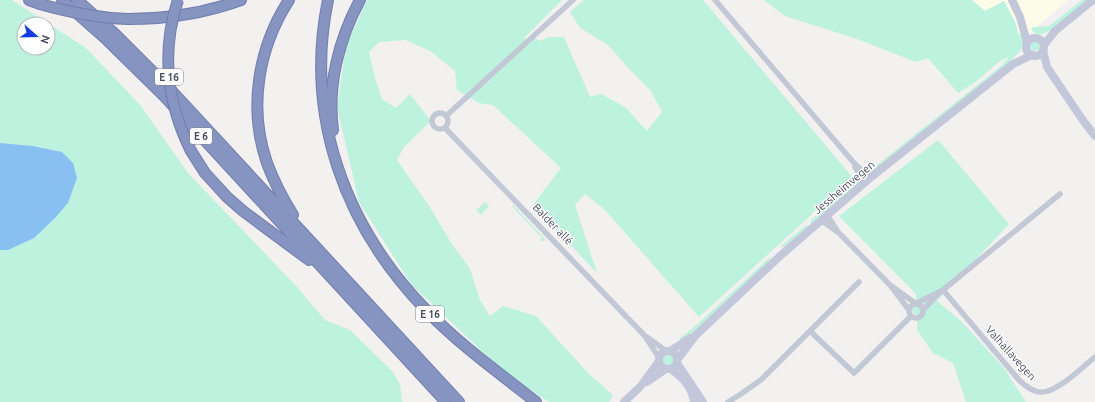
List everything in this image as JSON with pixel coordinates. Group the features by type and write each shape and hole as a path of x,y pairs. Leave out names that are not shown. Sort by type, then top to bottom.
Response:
{"highway":[{"path":"29,0 62,10 103,17 128,19 180,16 216,8 241,0"},
{"name":"E 6","path":"62,0 106,39 158,90 446,402"},
{"name":"E 6","path":"78,0 170,88 459,402"},
{"name":"E 16","path":"178,0 169,37 169,76 176,115 191,151 210,179 231,202 333,279"},
{"path":"290,0 275,26 264,53 258,87 258,115 262,142 271,174 292,214 306,235"},
{"name":"E 16","path":"328,0 323,31 322,82 324,106 327,129 339,175 351,201 382,255 398,278 419,302 458,340 536,402"},
{"name":"E 16","path":"351,201 336,152 332,101 338,56 345,32 359,3"}],"main road":[{"path":"1012,0 1020,17 1036,38 1042,41 1047,67"},
{"path":"1033,56 1039,55 1055,31 1093,0"},
{"path":"1020,17 1028,53 1047,67 1082,120 1095,136"},
{"path":"1026,45 1030,38 1036,38 1055,31"},
{"name":"Jessheimvegen","path":"1013,64 1026,45"},
{"name":"Jessheimvegen","path":"677,361 696,335 780,256 867,180 1013,64 1033,56"},
{"name":"Jessheimvegen","path":"668,351 696,335"},
{"path":"640,387 661,355 668,351 676,355 677,361 704,402"},
{"path":"659,360 662,367 669,369 686,382 692,393 694,402"},
{"path":"624,402 640,387 669,369 675,367 677,361"}],"street":[{"path":"446,116 572,0"},
{"path":"715,0 867,180"},
{"path":"437,114 446,116 448,121 445,128 438,129 434,126 432,121 434,116 437,114"},
{"name":"Balder allé","path":"445,128 645,336 668,351"},
{"path":"824,218 890,285 914,318 919,317 923,310 942,290 1060,194"},
{"path":"824,218 838,232"},
{"path":"727,402 762,379 859,282"},
{"path":"890,285 921,306 923,310"},
{"path":"810,331 854,373 910,313 910,306 942,290"},
{"name":"Valhallavegen","path":"942,290 1019,380 1032,390 1044,392 1052,390 1069,379 1095,357"},
{"name":"Balder allé","path":"645,336 659,360"}],"shaded area":[{"path":"972,0 1069,0 1021,40 1015,22 1004,1 984,11"}],"green space":[{"path":"0,0 12,0 37,16 16,16 16,56 56,56 56,29 86,48 141,106 188,173 298,288 325,320 350,330 392,371 400,384 402,402 0,402 0,250 8,250 62,152 33,146 0,143"},
{"path":"367,0 562,0 524,38 532,42 535,38 540,41 548,37 564,37 590,97 601,94 625,107 647,131 662,112 651,91 608,45 580,28 570,12 584,0 703,0 854,179 822,203 809,217 699,317 605,210 585,194 575,205 597,273 533,205 561,168 493,105 479,103 457,90 455,71 432,52 406,40 379,42 369,52 382,99 396,108 410,94 431,121 404,147 397,160 470,269 480,300 490,316 503,306 536,316 589,374 613,395 609,402 549,402 504,372 411,284 359,202 337,108 344,51"},
{"path":"764,0 972,0 985,11 1004,1 1015,22 1019,35 1022,33 1024,39 1021,50 1008,64 873,172 869,173 868,172 1000,67 1010,56 999,62 974,83 958,93 928,58 916,62 857,39 785,16"},
{"path":"1082,0 1088,0 1065,20 1046,33 1035,33 1031,28 1049,26"},
{"path":"1035,41 1040,46 1035,51 1030,46"},
{"path":"938,140 1009,224 937,301 961,321 1004,368 1026,402 966,402 953,363 933,353 917,330 917,315 912,311 916,306 916,294 839,216"},
{"path":"859,180 858,184 811,224 811,220"},
{"path":"485,202 489,206 481,215 476,210"},
{"path":"513,205 545,239 543,241 540,241 542,238 512,206"},
{"path":"806,225 809,226 788,245 780,247"},
{"path":"771,256 768,262 711,316 690,335 681,341 679,340 680,338 694,327"},
{"path":"666,355 670,355 672,356 672,364 666,365 663,362 663,358"}],"water":[{"path":"0,143 33,146 62,152 73,163 77,178 68,203 55,218 34,238 8,250 0,250"}]}
